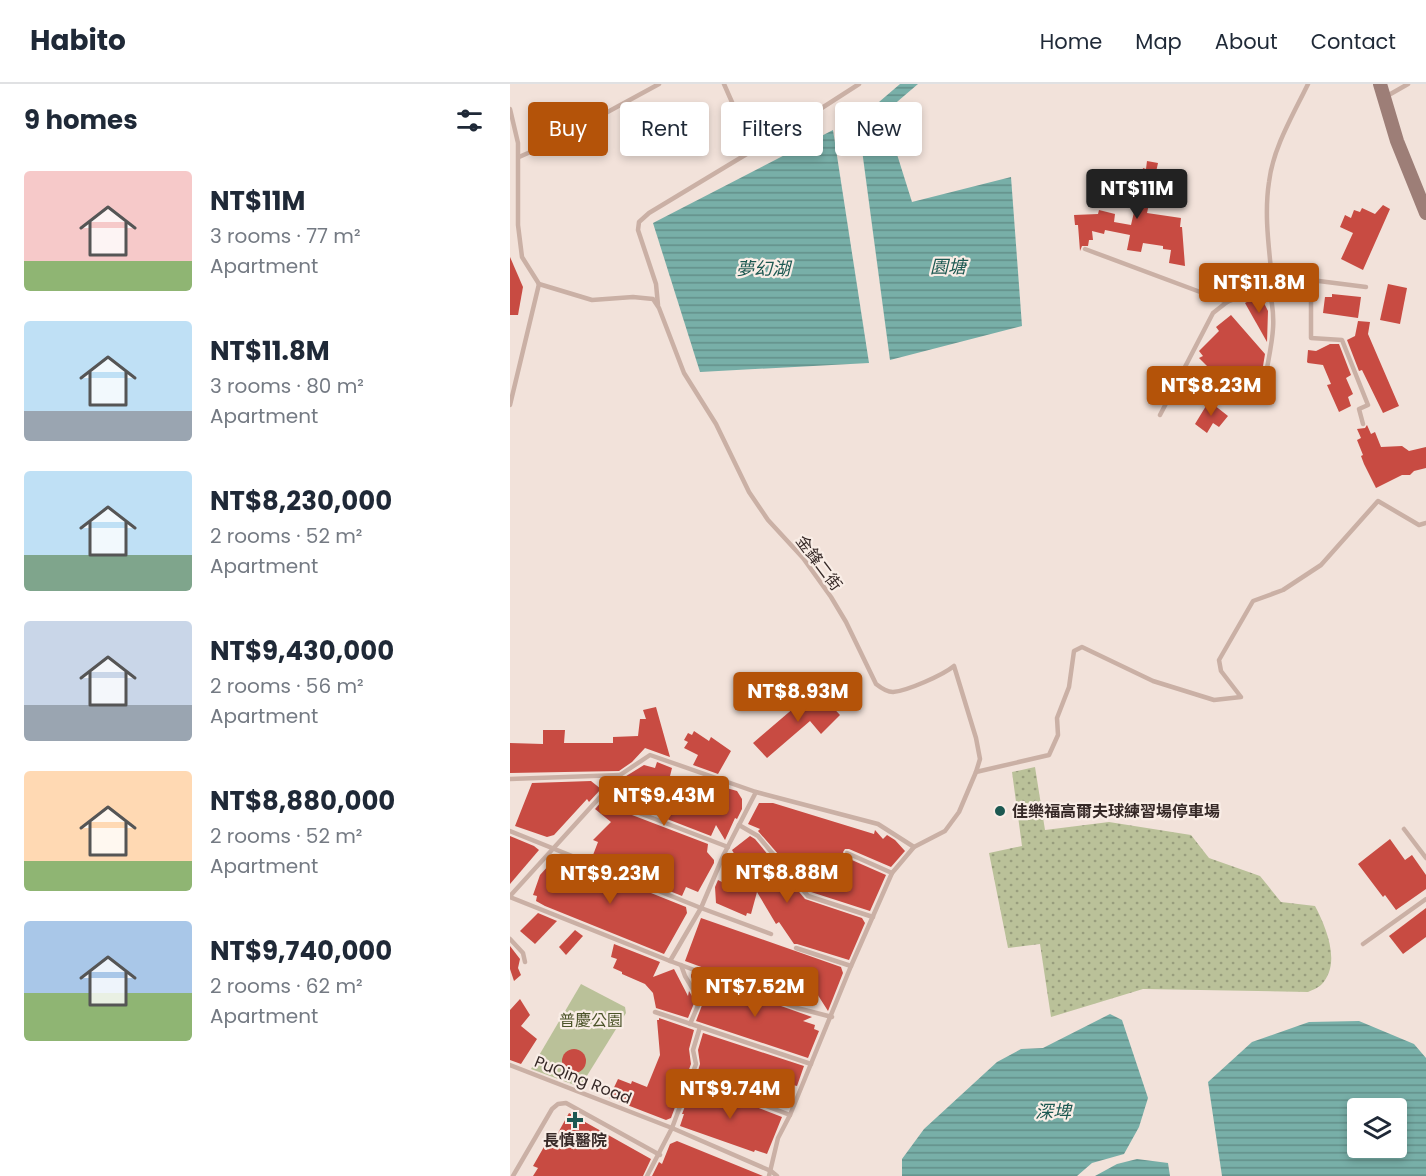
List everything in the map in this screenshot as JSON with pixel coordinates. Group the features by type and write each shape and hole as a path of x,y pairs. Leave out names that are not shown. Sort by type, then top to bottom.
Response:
{"street":[{"path":"1382,91 1397,141 1426,213"}],"lane":[{"path":"519,157 571,134 659,84"},
{"path":"724,84 732,102"},
{"path":"659,308 656,284 638,230 639,222 649,213 859,84"},
{"path":"1160,415 1213,313 1227,302 1268,286 1272,279 1267,203 1269,181 1288,124 1308,84"},
{"path":"1382,91 1408,84"},
{"path":"510,109 518,143 518,225 522,257 539,284 592,300 633,297 653,299 659,308"},
{"path":"510,144 518,143"},
{"path":"1085,249 1227,302"},
{"path":"1272,279 1311,280 1366,287"},
{"path":"1311,280 1311,338 1342,340 1368,405 1359,409 1363,424"},
{"path":"510,405 539,284"},
{"path":"1267,368 1275,323 1274,306 1268,286"},
{"name":"金鋒二街","path":"659,308 684,373 716,424 749,492 768,520 803,558 831,597 846,622 876,684 892,692 944,674 954,666 976,738 980,759 959,812 945,831 914,847"},
{"path":"1182,370 1210,390"},
{"path":"976,772 1049,755 1058,735 1057,718 1070,687 1074,651 1082,647 1153,681 1214,700 1241,697 1221,671 1219,660 1253,601 1283,590 1321,566 1378,501 1419,525 1426,523"},
{"path":"770,1174 778,1138 832,1017 850,966 892,873 914,847 878,824 756,792 650,756 620,775 510,896 670,961 797,1008 832,1017"},
{"path":"510,779 620,775"},
{"path":"670,961 701,908 756,792"},
{"path":"634,811 728,847"},
{"path":"739,825 758,836 808,896 873,917"},
{"path":"1404,830 1426,858"},
{"path":"510,831 771,934"},
{"path":"847,853 892,873"},
{"path":"1363,944 1426,899"},
{"path":"510,939 523,953 525,962"},
{"path":"796,948 850,966"},
{"path":"681,965 700,1000 690,1024"},
{"path":"655,1012 811,1064"},
{"path":"647,1176 660,1155 672,1128 696,1064 693,1050 700,1027"},
{"name":"PuQing Road","path":"510,1065 672,1128 777,1176"},
{"path":"691,1077 790,1115"},
{"path":"513,1176 552,1109 558,1104 566,1103 660,1155"}],"green space":[{"path":"1035,767 1045,830 1109,822 1191,835 1209,858 1260,876 1281,902 1315,906 1324,924 1331,956 1327,976 1321,985 1308,992 1143,989 1051,1017 1040,944 1008,948 989,853 1022,846 1012,772"},
{"name":"普慶公園","path":"581,984 625,1007 626,1013 580,1087 531,1069"}],"water":[{"name":"園塘","path":"900,84 918,84 897,102 879,102"},
{"name":"夢幻湖","path":"833,130 835,156 837,156 869,363 700,372 653,223 783,156 823,156 823,135"},
{"name":"園塘","path":"863,156 898,156 912,202 1011,177 1022,326 890,360"},
{"name":"深埤","path":"1110,1014 1122,1020 1148,1098 1139,1127 1124,1154 1092,1163 1077,1176 902,1176 902,1159 924,1129 997,1062 1021,1049 1043,1048"},
{"path":"1359,1021 1414,1044 1426,1058 1426,1176 1222,1176 1208,1082 1252,1042 1309,1022"},
{"path":"1137,1159 1168,1163 1170,1176 1095,1176 1117,1164"}],"building":[{"path":"1147,161 1158,163 1147,213 1181,218 1185,266 1169,263 1171,250 1163,249 1163,246 1143,243 1141,252 1127,250 1130,235 1105,230 1104,234 1092,231 1093,240 1089,240 1088,246 1082,246 1080,251 1078,225 1075,225 1074,215 1098,214 1099,210 1115,214 1114,222 1131,225 1138,195 1100,188 1101,178 1140,186 1143,168 1146,169"},
{"path":"1383,205 1390,209 1363,270 1341,259 1353,233 1340,227 1345,215 1351,218 1354,210 1360,212 1362,208 1375,214"},
{"path":"510,257 523,287 518,315 510,315"},
{"path":"1388,284 1407,288 1400,324 1380,320"},
{"path":"1332,294 1361,297 1358,318 1323,313 1325,297 1332,297"},
{"path":"1260,295 1268,311 1267,342 1245,303"},
{"path":"1231,315 1265,354 1261,378 1242,401 1199,358 1203,356 1199,351 1219,331 1216,327"},
{"path":"1358,321 1370,322 1368,334 1399,406 1383,413 1362,370 1359,371 1347,340 1355,336"},
{"path":"1330,344 1339,344 1351,375 1346,378 1353,394 1348,397 1351,406 1339,412 1327,385 1331,384 1323,365 1307,362 1308,350 1316,351"},
{"path":"1209,401 1228,416 1219,427 1213,423 1207,433 1195,424"},
{"path":"1367,425 1371,434 1375,432 1381,447 1402,446 1409,451 1426,447 1426,468 1414,471 1410,475 1402,475 1376,488 1364,464 1357,440 1361,438 1357,429 1365,428"},
{"path":"816,689 840,715 821,734 810,721 767,758 753,743"},
{"path":"656,707 670,757 645,748 632,762 619,771 510,773 510,743 543,744 543,730 565,730 564,743 613,743 613,737 638,736 640,719 646,719 643,710"},
{"path":"694,731 709,741 711,737 731,751 718,774 693,765 698,755 684,748 688,742 684,740 688,733 692,735"},
{"path":"657,762 672,768 670,776 675,780 692,787 696,776 713,782 712,784 737,791 742,799 742,809 737,819 735,818 725,840 716,825 711,836 636,807 630,809 632,815 708,844 707,852 714,863 698,892 686,887 682,896 620,871 622,867 593,855 598,842 593,840 611,822 595,809 623,778 644,765 655,768"},
{"path":"591,781 601,789 589,802 587,799 554,835 547,837 515,826 532,783"},
{"path":"759,803 773,803 874,834 875,830 883,839 887,835 895,840 905,851 891,867 849,849 843,852 845,857 886,875 870,911 811,892 758,831 760,829 748,824"},
{"path":"510,836 539,850 510,884"},
{"path":"750,836 805,899 862,918 865,923 849,960 794,944 779,922 776,924 757,892 751,914 747,913 746,916 716,903 715,887 718,880 728,885 732,872 746,875 732,850"},
{"path":"1390,839 1405,860 1412,855 1426,875 1426,889 1396,910 1358,864"},
{"path":"558,855 565,859 564,862 615,883 616,879 686,907 687,913 664,954 536,901 537,896 533,895 540,875"},
{"path":"1426,908 1426,937 1403,954 1389,936"},
{"path":"538,913 557,921 535,944 520,931"},
{"path":"701,918 841,967 843,973 828,1011 814,989 808,1006 685,961"},
{"path":"575,930 583,936 566,955 559,947"},
{"path":"614,944 660,962 653,977 674,969 688,996 689,991 695,1001 688,1018 656,1008 653,993 645,984 613,968 617,959 611,957"},
{"path":"510,946 520,959 518,968 521,975 514,981 510,969"},
{"path":"691,974 812,1017 803,1021 815,1025 814,1029 819,1031 808,1058 696,1021 704,1000"},
{"path":"520,999 530,1015 521,1026 537,1039 521,1064 510,1060 510,1010"},
{"path":"659,1018 694,1030 689,1049 691,1064 671,1118 666,1120 609,1098 618,1079 647,1087 660,1055 657,1020"},
{"path":"703,1033 804,1066 797,1086 793,1085 784,1108 697,1074 700,1064 698,1050"},
{"path":"574,1049 582,1053 586,1061 582,1069 574,1073 566,1069 562,1061 566,1053"},
{"path":"694,1083 782,1117 767,1154 755,1150 754,1152 680,1126 684,1114 682,1114"},
{"path":"569,1113 651,1159 643,1176 533,1176 538,1168 533,1166 549,1138 554,1140"},
{"path":"677,1141 763,1176 652,1176 659,1162 662,1164 670,1144"}],"place":[{"name":"佳樂福高爾夫球練習場停車場","path":"1000,811"},
{"name":"長慎醫院","path":"575,1120"}]}
